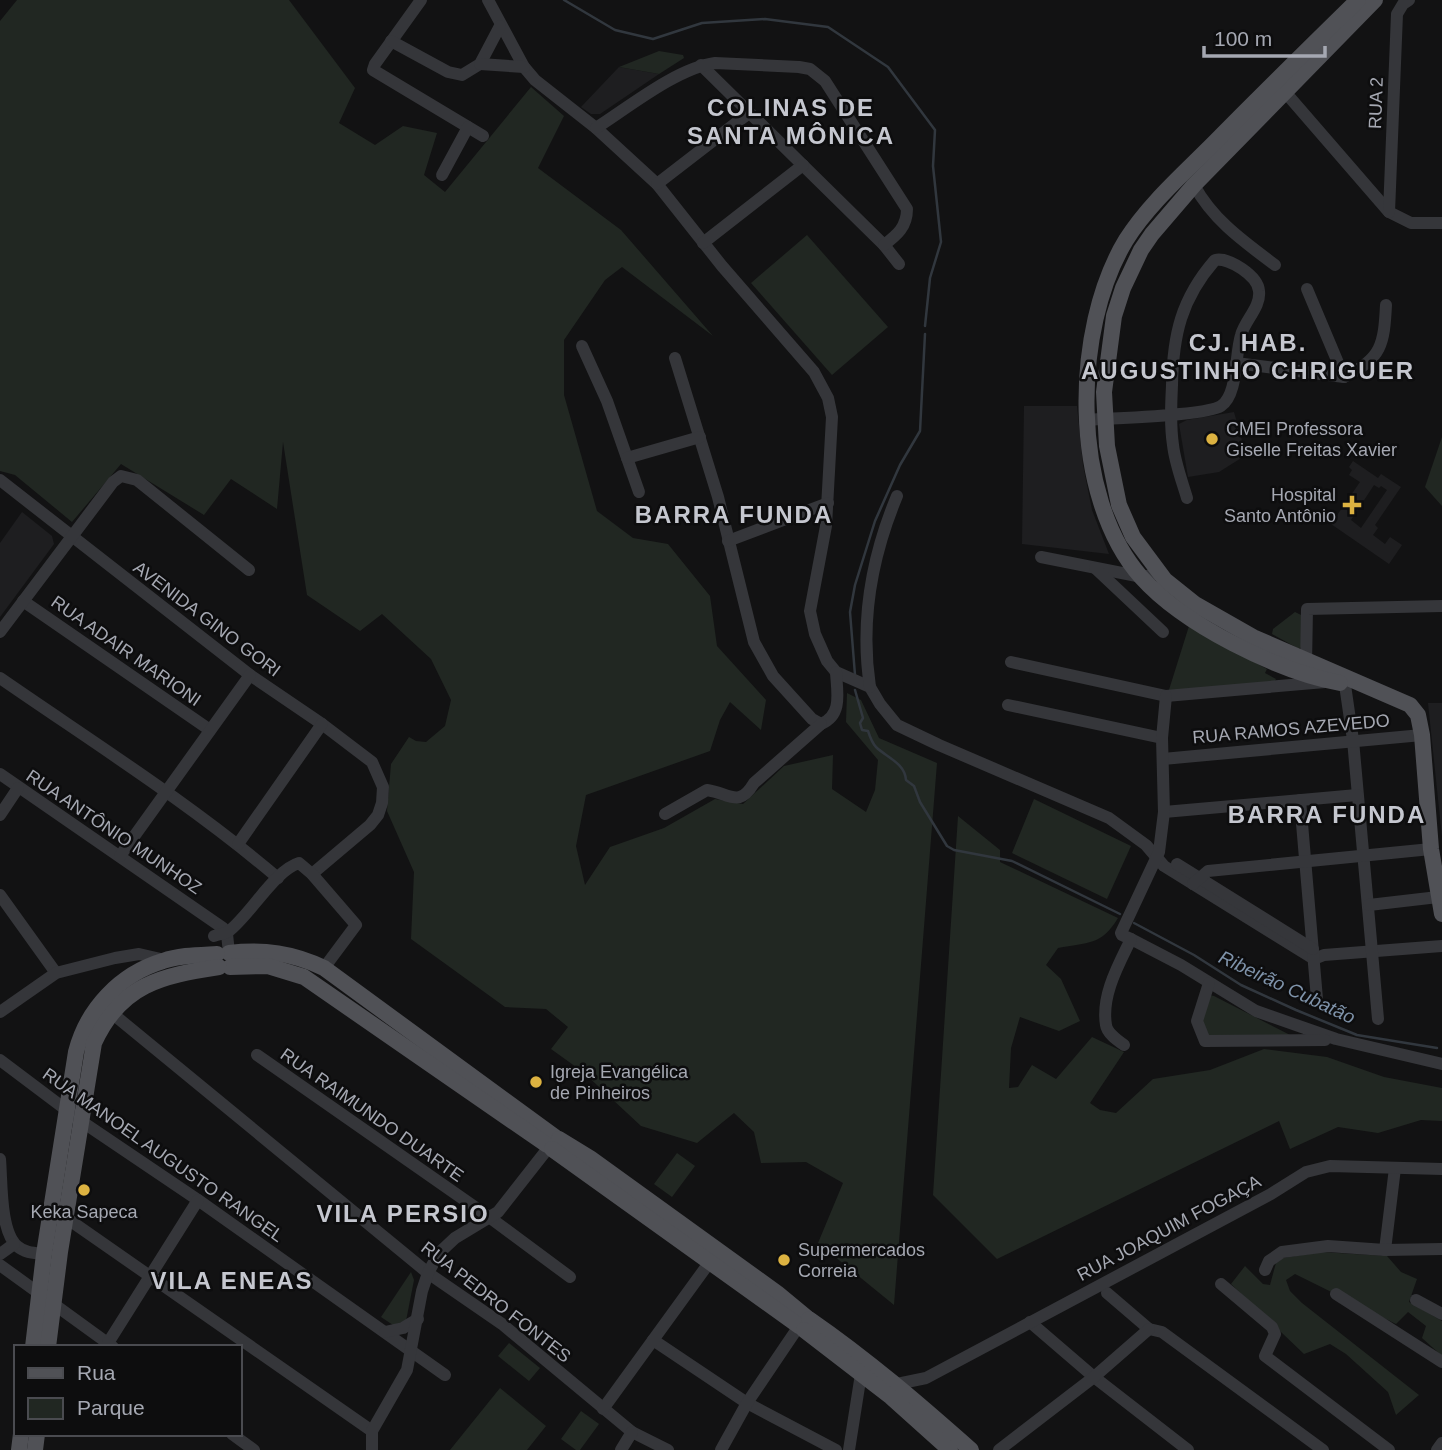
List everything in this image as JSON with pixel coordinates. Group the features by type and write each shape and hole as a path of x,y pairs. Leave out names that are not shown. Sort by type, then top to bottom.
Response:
{"main road":[{"path":"1358,0 1194,185 1141,250 1123,288 1108,351 1104,392 1106,419 1100,456 1099,496 1115,539 1142,578 1188,617 1247,650 1410,705 1418,715 1422,735 1431,849 1442,914"},
{"path":"1304,668 1195,604 1160,573 1133,537 1119,505 1088,420 1086,395 1094,321 1105,287 1136,224 1280,86 1375,0"},
{"path":"52,1253 65,1217 94,1043 100,1030 139,989 155,980 249,951 290,954 324,968 429,1054 709,1264 855,1351 915,1400 949,1446"},
{"path":"48,1345 47,1299 76,1052 86,1023 112,990 133,973 165,960 224,960 268,966 304,977 429,1054"},
{"path":"552,1144 590,1158 777,1293 805,1323 862,1374 949,1446 969,1449"},
{"path":"34,1345 47,1299"}],"street":[{"path":"488,0 524,67 657,184 814,372 828,398 832,417 826,526 810,611 815,634 827,661 836,672 870,687"},
{"name":"RUA 2","path":"1389,212 1397,14 1409,0"},
{"path":"416,2 375,64 374,72 483,136"},
{"path":"391,41 454,74 468,74 480,64 500,26"},
{"path":"596,128 683,72 701,65 715,63 810,69 825,81 907,209 907,218 902,229 884,245"},
{"path":"480,64 524,67"},
{"path":"701,65 884,245 899,264"},
{"path":"1280,86 1389,212 1411,223 1442,223"},
{"path":"657,184 749,113"},
{"path":"442,175 468,127"},
{"path":"704,243 803,165"},
{"path":"1194,185 1220,221 1275,265"},
{"path":"1088,420 1170,414 1217,408 1224,404 1231,396 1241,336 1259,300 1258,285 1247,273 1227,259 1215,260 1182,309 1171,362 1170,414 1173,447 1187,498"},
{"path":"1307,289 1345,377"},
{"path":"1236,363 1345,377 1357,371 1378,352 1385,335 1386,305"},
{"path":"582,346 607,401 639,492"},
{"path":"675,358 700,437 754,642 773,676 812,719 821,724"},
{"path":"627,458 700,437"},
{"path":"0,632 113,482 121,476 137,480 249,570"},
{"name":"AVENIDA GINO GORI","path":"1,481 250,675 372,762 383,787 378,815 370,825 307,869"},
{"path":"897,496 874,562 865,657 870,687 897,725 939,746 1109,818 1130,832 1157,857 1168,859 1196,881 1317,955 1442,946"},
{"path":"728,541 828,503"},
{"path":"1041,557 1142,578 1160,573"},
{"path":"1095,568 1163,632"},
{"name":"RUA ADAIR MARIONI","path":"23,601 210,730"},
{"path":"1304,668 1307,609 1442,606"},
{"path":"1011,662 1166,696 1346,682 1378,1019"},
{"path":"665,814 707,790 737,799 747,795 754,783 821,724 831,719 837,708 836,672"},
{"path":"120,856 250,675"},
{"path":"0,678 166,791 238,844 278,878"},
{"path":"1166,696 1162,738 1164,812 1157,857 1122,935 1156,951 1256,1011 1336,1040 1442,1064"},
{"path":"1008,705 1162,738"},
{"path":"238,844 322,724"},
{"name":"RUA RAMOS AZEVEDO","path":"1163,759 1422,735"},
{"name":"RUA ANTÔNIO MUNHOZ","path":"0,775 208,918 220,935 224,960"},
{"path":"0,814 18,788"},
{"path":"1164,812 1357,795"},
{"path":"1300,800 1317,955 1317,999"},
{"path":"1196,881 1208,871 1431,849"},
{"path":"220,935 296,863 307,869 356,925 324,968"},
{"path":"0,895 55,973"},
{"path":"1369,905 1438,897"},
{"path":"1124,1045 1110,1033 1106,1026 1106,1014 1113,976 1131,939"},
{"path":"0,1012 55,973 139,954 165,960"},
{"path":"125,957 133,973"},
{"path":"1209,983 1197,1018 1205,1041 1336,1040"},
{"name":"RUA PEDRO FONTES","path":"113,1014 428,1273 502,1324 632,1432 668,1450"},
{"name":"RUA RAIMUNDO DUARTE","path":"257,1055 489,1217 570,1278"},
{"name":"RUA MANOEL AUGUSTO RANGEL","path":"0,1060 81,1121 445,1374"},
{"path":"372,1450 372,1431 407,1370 428,1273 439,1253 455,1238 498,1212 552,1144"},
{"path":"0,1159 5,1223 15,1244 31,1253 52,1253"},
{"name":"RUA JOAQUIM FOGAÇA","path":"897,1384 926,1378 1271,1194 1306,1172 1330,1166 1442,1169"},
{"path":"1385,1250 1395,1168"},
{"path":"0,1265 111,1345 150,1275 198,1200"},
{"path":"65,1217 372,1431"},
{"path":"0,1254 15,1244"},
{"path":"1265,1270 1269,1261 1282,1252 1328,1246 1385,1250 1442,1249"},
{"path":"603,1409 709,1264"},
{"path":"1221,1284 1272,1327 1275,1334 1265,1356 1390,1450"},
{"path":"1107,1293 1149,1329 1162,1332 1323,1450"},
{"path":"1336,1294 1442,1362"},
{"path":"1416,1300 1442,1314"},
{"path":"385,1332 403,1328 418,1319"},
{"path":"1030,1322 1094,1377 1188,1450"},
{"path":"721,1450 747,1403 805,1323"},
{"path":"999,1450 1094,1377 1149,1329"},
{"path":"653,1340 747,1403 836,1450"},
{"path":"849,1450 862,1374"},
{"path":"915,1400 926,1378"},
{"path":"621,1450 632,1432"},
{"path":"235,1436 254,1450"},
{"path":"1437,1450 1442,1443"}],"shaded area":[{"path":"619,67 659,74 600,114 591,114 581,107"},
{"path":"1024,406 1077,406 1083,465 1092,510 1109,554 1022,544"},
{"name":"CMEI Professora Giselle Freitas Xavier","path":"1234,412 1246,455 1219,472 1188,477 1179,424 1187,420"},
{"name":"Hospital Santo Antônio","path":"1353,461 1378,478 1381,474 1401,487 1375,525 1378,528 1373,535 1385,544 1390,537 1402,545 1389,564 1331,524 1360,482 1349,475 1352,470 1349,467","holes":["1374,485 1379,488 1381,486 1387,490 1361,528 1351,520"]},
{"path":"22,512 52,536 54,544 0,617 0,543"},
{"path":"1428,703 1442,703 1442,837"}],"green space":[{"path":"17,0 289,0 355,88 339,123 375,145 403,126 437,133 424,175 445,192 531,87 564,116 538,168 621,230 713,336 622,267 605,280 564,340 564,395 597,511 633,538 668,544 710,596 717,646 766,700 761,730 730,702 720,720 710,751 586,795 576,846 585,885 610,847 664,828 715,799 743,804 784,766 833,755 832,789 866,812 875,790 878,760 846,722 847,693 861,700 879,738 937,763 894,1305 818,1243 843,1183 806,1162 761,1163 754,1132 734,1113 697,1143 641,1126 583,1072 551,1049 568,1027 546,1009 505,1007 411,939 414,872 387,811 391,764 409,737 426,742 445,726 451,700 431,659 382,614 360,631 307,595 283,442 277,509 231,479 204,515 121,464 72,522 15,475 0,471 0,21"},
{"path":"659,51 683,55 684,58 659,74 619,67"},
{"path":"807,235 888,327 832,375 751,283"},
{"path":"1442,437 1442,506 1425,487"},
{"path":"1295,612 1301,615 1303,644 1299,649 1272,634 1273,629"},
{"path":"1189,626 1267,669 1265,673 1276,679 1273,685 1168,693"},
{"path":"1034,799 1131,846 1107,899 1012,853"},
{"path":"958,816 1000,850 1000,862 1118,918 1106,934 1093,941 1058,948 1046,965 1061,979 1080,1021 1059,1031 1020,1017 1011,1048 1009,1088 1018,1087 1032,1065 1056,1079 1092,1037 1124,1052 1090,1103 1100,1110 1116,1113 1153,1079 1210,1070 1264,1049 1327,1057 1384,1077 1442,1088 1442,1121 1421,1120 1378,1133 1338,1127 1290,1149 1279,1121 997,1259 933,1195"},
{"path":"1209,995 1294,1037 1207,1038 1201,1013"},
{"path":"677,1153 695,1166 672,1197 654,1184"},
{"path":"1321,1252 1387,1256 1401,1272 1417,1279 1409,1302 1442,1321 1442,1356 1422,1338 1426,1326 1408,1312 1396,1324 1295,1274 1286,1280 1290,1291 1302,1303 1419,1395 1396,1415 1388,1392 1346,1354 1330,1344 1304,1354 1231,1284 1245,1266 1263,1284 1270,1285 1277,1259"},
{"path":"411,1272 414,1280 406,1321 393,1325 381,1317"},
{"path":"509,1343 540,1368 529,1381 498,1356"},
{"path":"500,1388 546,1426 527,1450 450,1450"},
{"path":"581,1411 599,1424 580,1450 576,1450 561,1439"}],"waterway":[{"name":"Ribeirão Cubatão","path":"564,0 615,30 653,39 702,23 765,19 828,27 888,67 935,130 933,166 941,242 930,278 925,326"},
{"path":"855,675 850,612 855,585 875,521 900,465 920,431 925,334"},
{"name":"Ribeirão Cubatão","path":"855,690 863,718 860,723 862,730 868,731 876,747 902,769 947,846 954,850 1012,861 1120,914"},
{"name":"Ribeirão Cubatão","path":"1134,923 1194,955 1241,985 1296,1010 1357,1035 1437,1048"}],"place":[{"name":"CMEI Professora Giselle Freitas Xavier","path":"1212,439"},
{"name":"Hospital Santo Antônio","path":"1352,505"},
{"name":"Igreja Evangélica de Pinheiros","path":"536,1082"},
{"name":"Keka Sapeca","path":"84,1190"},
{"name":"Supermercados Correia","path":"784,1260"}],"district":[{"name":"COLINAS DE SANTA MÔNICA","path":"791,121"},
{"name":"CJ. HAB. AUGUSTINHO CHRIGUER","path":"1248,356"},
{"name":"BARRA FUNDA","path":"734,514"},
{"name":"BARRA FUNDA","path":"1327,814"},
{"name":"VILA PERSIO","path":"403,1213"},
{"name":"VILA ENEAS","path":"232,1280"}]}
